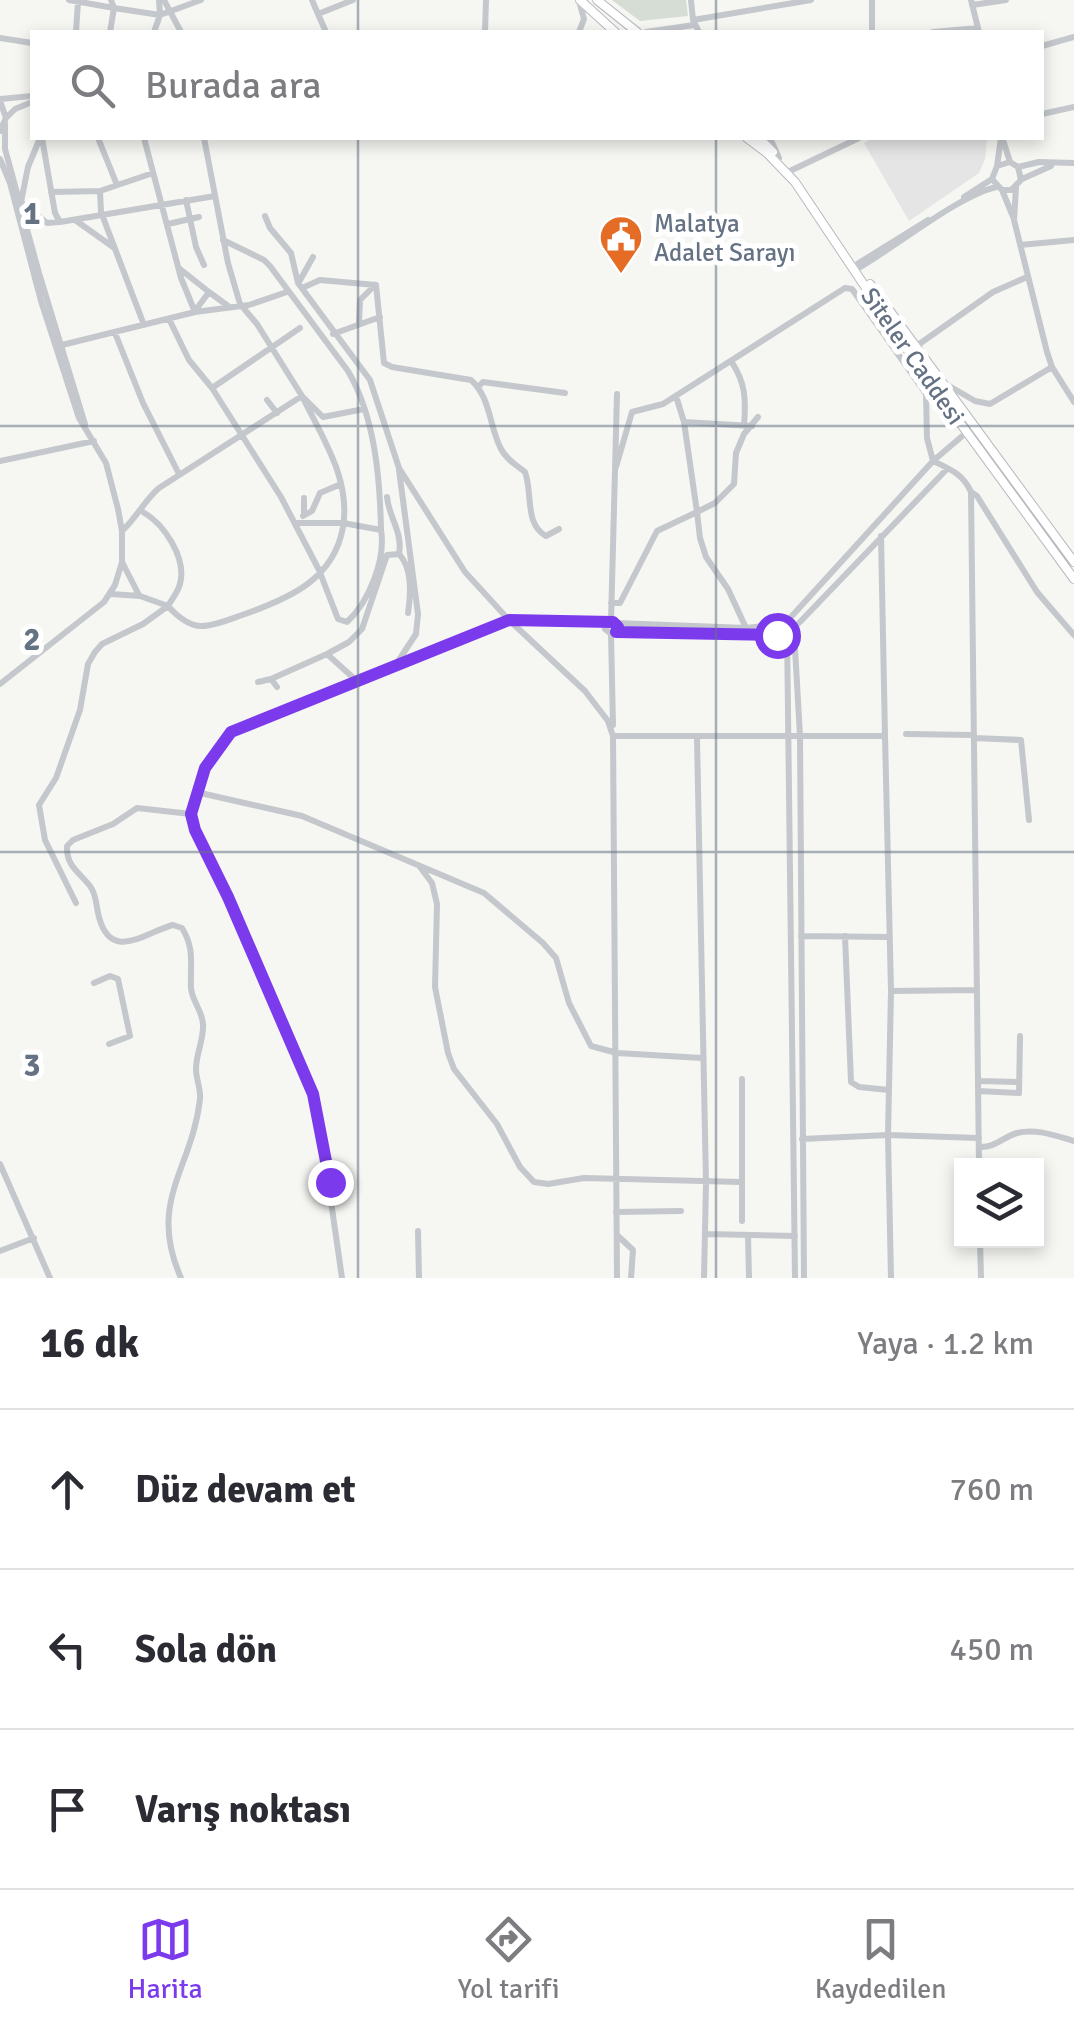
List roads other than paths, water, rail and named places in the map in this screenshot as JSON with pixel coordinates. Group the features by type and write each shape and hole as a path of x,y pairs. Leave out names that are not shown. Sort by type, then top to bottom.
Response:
{"main road":[{"path":"579,0 613,30"},
{"path":"597,0 634,30"},
{"name":"Siteler Caddesi","path":"751,140 768,152 795,182 1074,562"},
{"name":"Siteler Caddesi","path":"760,140 790,171 966,432 1074,580"}],"street":[{"path":"162,0 180,30"},
{"path":"155,30 162,0"},
{"path":"76,30 74,1 112,4 160,15 201,0"},
{"path":"312,0 325,30"},
{"path":"318,14 353,0"},
{"path":"485,30 486,0"},
{"path":"579,0 584,19 580,30"},
{"path":"691,0 695,26"},
{"path":"662,30 811,0"},
{"path":"872,0 872,30"},
{"path":"978,30 971,2 1006,0"},
{"path":"110,30 112,4"},
{"path":"0,38 30,43"},
{"path":"1044,46 1074,38"},
{"path":"30,99 0,100 5,148 86,417 85,426"},
{"path":"4,124 15,109 30,100"},
{"path":"1044,114 1074,107"},
{"path":"21,202 28,167 40,140"},
{"path":"41,140 60,222"},
{"path":"99,140 117,185"},
{"path":"145,140 194,312"},
{"path":"110,594 140,596 168,606 179,618 200,626 217,622 280,602 303,590 330,561 344,523 341,484 331,454 302,396 240,304 223,240 204,140"},
{"path":"771,140 779,158"},
{"path":"790,171 855,140"},
{"path":"855,268 992,179 1002,140"},
{"path":"1003,140 1018,184 1014,220"},
{"path":"0,159 80,418 110,475 122,531 122,562 110,594 97,610 0,684"},
{"path":"997,166 1074,163"},
{"path":"855,268 973,196 1018,184 1058,164"},
{"path":"51,192 100,192 153,172"},
{"path":"992,179 1014,220 1052,367 1074,402"},
{"path":"100,192 99,203 144,326"},
{"path":"21,202 47,223 215,196"},
{"path":"186,200 204,266"},
{"path":"265,216 291,253 300,286 370,380 400,468 418,614 416,634 395,667"},
{"path":"168,224 194,218"},
{"path":"75,220 114,248"},
{"path":"169,319 189,360 243,435 296,523 320,570 338,619 347,622 362,603 384,549 371,429 348,370 264,260 223,240"},
{"path":"1020,245 1074,240"},
{"path":"300,286 313,257"},
{"path":"180,269 228,306"},
{"path":"915,347 992,292 1027,277"},
{"path":"300,286 320,280 376,284"},
{"path":"376,284 384,363 471,380 478,387 499,445 507,458 525,472 539,533 546,536 559,529"},
{"path":"359,324 360,300 376,284"},
{"path":"616,467 632,412 654,408 676,396 845,288 852,289 926,394 927,438 933,461 956,471 971,492 979,1158"},
{"path":"194,312 209,292"},
{"path":"62,345 287,292"},
{"path":"333,334 380,317"},
{"path":"212,388 300,328"},
{"path":"115,333 143,404 178,474"},
{"path":"731,361 747,396 747,429"},
{"path":"938,380 975,401 990,404 1052,367"},
{"path":"478,387 484,382 565,393"},
{"path":"617,394 611,623 606,631 613,633 777,635 933,461 966,432"},
{"path":"302,396 323,417 364,409"},
{"path":"122,531 143,512 147,499 178,474 302,396"},
{"path":"676,396 684,422 700,538 746,628"},
{"path":"267,400 277,412"},
{"path":"611,603 620,603 658,532 715,503 734,484 736,453 747,429 758,417"},
{"path":"684,422 747,429"},
{"path":"0,461 94,441"},
{"path":"400,468 465,572 584,691 608,722 613,736"},
{"path":"342,1278 330,1182 313,1094 191,814 205,768 231,732 509,620 788,626 798,622 947,469"},
{"path":"296,523 312,511 320,493 341,484"},
{"path":"971,492 1011,546 1037,592 1074,636"},
{"path":"387,497 388,516 399,537 398,554"},
{"path":"304,498 304,516"},
{"path":"76,903 46,840 39,806 56,778 80,710 88,664 95,652 102,644 143,624 168,606 180,587 179,561 155,518 143,512"},
{"path":"296,523 344,523 381,530"},
{"path":"881,535 891,990 891,1278"},
{"path":"258,682 327,654 362,629 387,556 398,554 404,558 409,580 408,613"},
{"path":"122,562 140,596"},
{"path":"788,626 801,936 802,1138 794,1278"},
{"path":"613,633 617,1278"},
{"path":"327,654 358,682"},
{"path":"270,678 277,687"},
{"path":"906,734 1021,740 1029,820"},
{"path":"613,736 885,736"},
{"path":"795,736 799,1236 804,1278"},
{"path":"697,738 706,1182 704,1278"},
{"path":"196,792 302,816 484,893 556,958 570,1003 591,1046 618,1053 702,1058"},
{"path":"182,1278 167,1230 170,1191 185,1154 200,1094 196,1064 203,1044 203,1020 191,989 192,946 182,928 173,925 141,940 127,942 108,936 94,894 72,868 67,846 137,808 191,814"},
{"path":"419,866 435,892 435,987 454,1069 497,1124 520,1167 534,1182 548,1184 584,1178 742,1182"},
{"path":"801,936 890,937"},
{"path":"845,936 851,1082 872,1090 889,1090"},
{"path":"94,983 110,976 118,979 130,1036 108,1044"},
{"path":"891,990 977,990"},
{"path":"978,1091 1019,1093 1020,1036"},
{"path":"742,1079 742,1221"},
{"path":"978,1081 1019,1082"},
{"path":"802,1138 888,1135 979,1143 986,1148 1024,1132 1048,1133 1074,1141"},
{"path":"0,1164 50,1278"},
{"path":"616,1212 682,1211"},
{"path":"418,1231 419,1278"},
{"path":"616,1234 633,1250 631,1278"},
{"path":"706,1234 799,1236"},
{"path":"748,1235 749,1278"},
{"path":"0,1251 34,1238"},
{"path":"980,1248 981,1278"}],"place":[{"name":"Malatya Adalet Sarayı","path":"621,275"}]}
